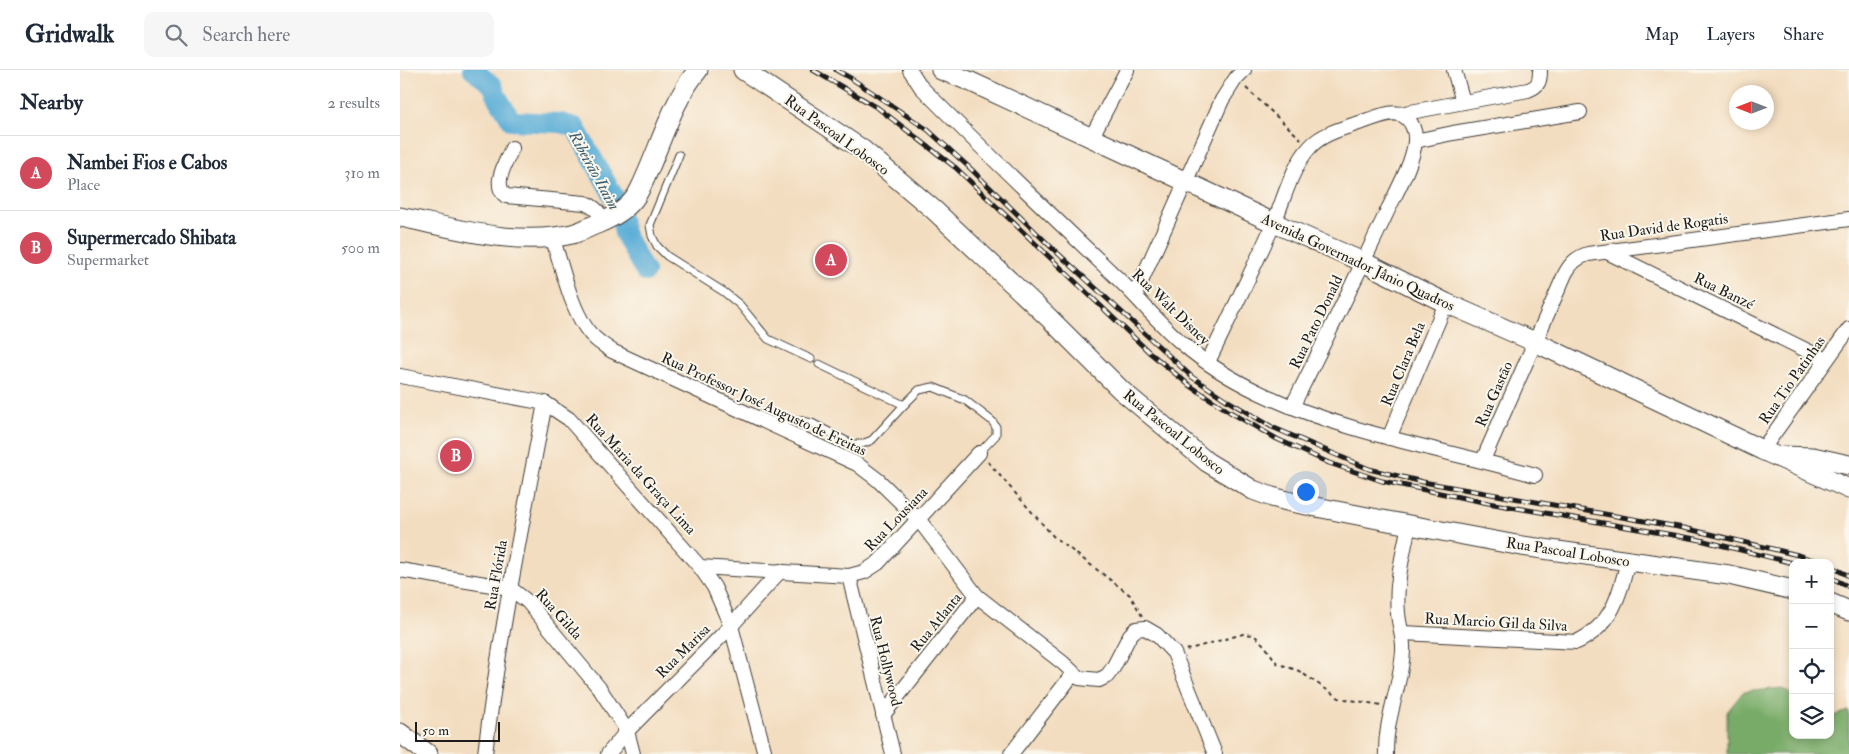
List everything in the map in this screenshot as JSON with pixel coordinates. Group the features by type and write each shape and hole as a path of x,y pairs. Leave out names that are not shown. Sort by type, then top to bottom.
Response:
{"main road":[{"path":"400,217 502,236 552,237 574,233 612,217 639,192 679,99 698,70"},
{"name":"Avenida Governador Jânio Quadros","path":"941,70 966,76 1091,138 1274,223 1364,262 1446,303 1535,342 1768,453 1848,486"},
{"name":"Rua Pascoal Lobosco","path":"746,72 863,150 934,210 1048,317 1121,390 1207,462 1254,490 1272,497 1315,508 1522,546 1729,575 1789,589"},
{"name":"Avenida Governador Jânio Quadros","path":"1768,453 1813,457 1849,464"},
{"path":"1833,604 1849,610"},
{"path":"400,732 428,754"}],"street":[{"name":"Rua Walt Disney","path":"910,70 928,94 1015,182 1183,344 1208,362 1251,388 1311,415 1389,438 1483,460 1535,475"},
{"path":"1091,138 1127,70"},
{"path":"1454,70 1463,102"},
{"path":"1208,362 1303,157 1320,138 1384,115 1400,114 1528,90 1536,87 1540,82 1540,70"},
{"path":"1135,296 1222,100 1240,74"},
{"path":"1400,114 1408,119 1414,128 1415,141 1580,112"},
{"name":"Rua Pato Donald","path":"1292,407 1364,262 1410,160 1415,141"},
{"path":"512,148 500,179 499,188 506,196 585,203 612,217"},
{"name":"Rua David de Rogatis","path":"1535,342 1572,263 1579,257 1588,254 1849,219"},
{"name":"Rua Professor José Augusto de Freitas","path":"552,237 576,309 586,328 597,340 612,350 857,464 878,480 919,520 977,596 1063,663 1073,674"},
{"name":"Rua Banzé","path":"1607,252 1826,360"},
{"name":"Rua Clara Bela","path":"1389,438 1446,303"},
{"name":"Rua Tio Patinhas","path":"1768,453 1826,360 1849,329"},
{"name":"Rua Gastão","path":"1483,460 1535,342"},
{"name":"Rua Maria da Graça Lima","path":"400,376 545,403 575,425 700,567 714,587 731,626 765,754"},
{"name":"Rua Flórida","path":"485,754 491,700 510,588 545,403"},
{"name":"Rua Lousiana","path":"700,567 780,571 828,576 849,576 864,572 878,563 979,453"},
{"path":"1386,754 1393,706 1401,677 1404,649 1403,633 1398,613 1398,590 1409,525"},
{"name":"Rua Marcio Gil da Silva","path":"1403,633 1577,642 1602,626 1619,595 1628,561"},
{"name":"Rua Gilda","path":"400,570 510,588 528,602 600,689 627,731 633,754"},
{"name":"Rua Marisa","path":"608,754 627,731 731,626 780,571"},
{"name":"Rua Hollywood","path":"849,576 892,754"},
{"name":"Rua Atlanta","path":"883,715 977,596"},
{"path":"1011,754 1073,674 1079,678 1099,680 1107,676 1130,635 1136,629 1145,628 1156,635 1170,649 1215,754"}],"lane":[{"path":"679,156 650,225 652,236 657,246 667,256 724,292 740,305 768,339 811,359"},
{"path":"820,364 904,405"},
{"path":"765,421 798,420 812,423 852,444 862,444 872,440 919,390 933,387 965,400 992,421 996,427 996,435 979,453"}],"path":[{"path":"1240,74 1310,147"},
{"path":"979,453 1052,536 1130,595 1141,613 1145,628"},
{"path":"1170,649 1243,634 1254,635 1266,646 1278,663 1299,672 1339,698 1393,706"}],"green space":[{"path":"1783,688 1789,692 1789,739 1834,739 1834,716 1849,711 1849,754 1727,754 1727,712 1743,692"}],"waterway":[{"name":"Ribeirão Itaim","path":"473,70 493,86 496,95 512,121 560,123 575,127 618,204 624,233 645,272"}],"railway":[{"path":"813,70 878,108 956,168 1149,352 1189,385 1230,412 1277,439 1329,463 1382,481 1488,503 1696,539 1789,562"},
{"path":"836,70 928,130 1192,377 1272,427 1369,469 1423,482 1684,528 1810,559"},
{"path":"1834,568 1849,576"},
{"path":"1834,579 1849,587"}],"place":[{"name":"Nambei Fios e Cabos","path":"831,260"},
{"name":"Supermercado Shibata","path":"456,456"}]}
